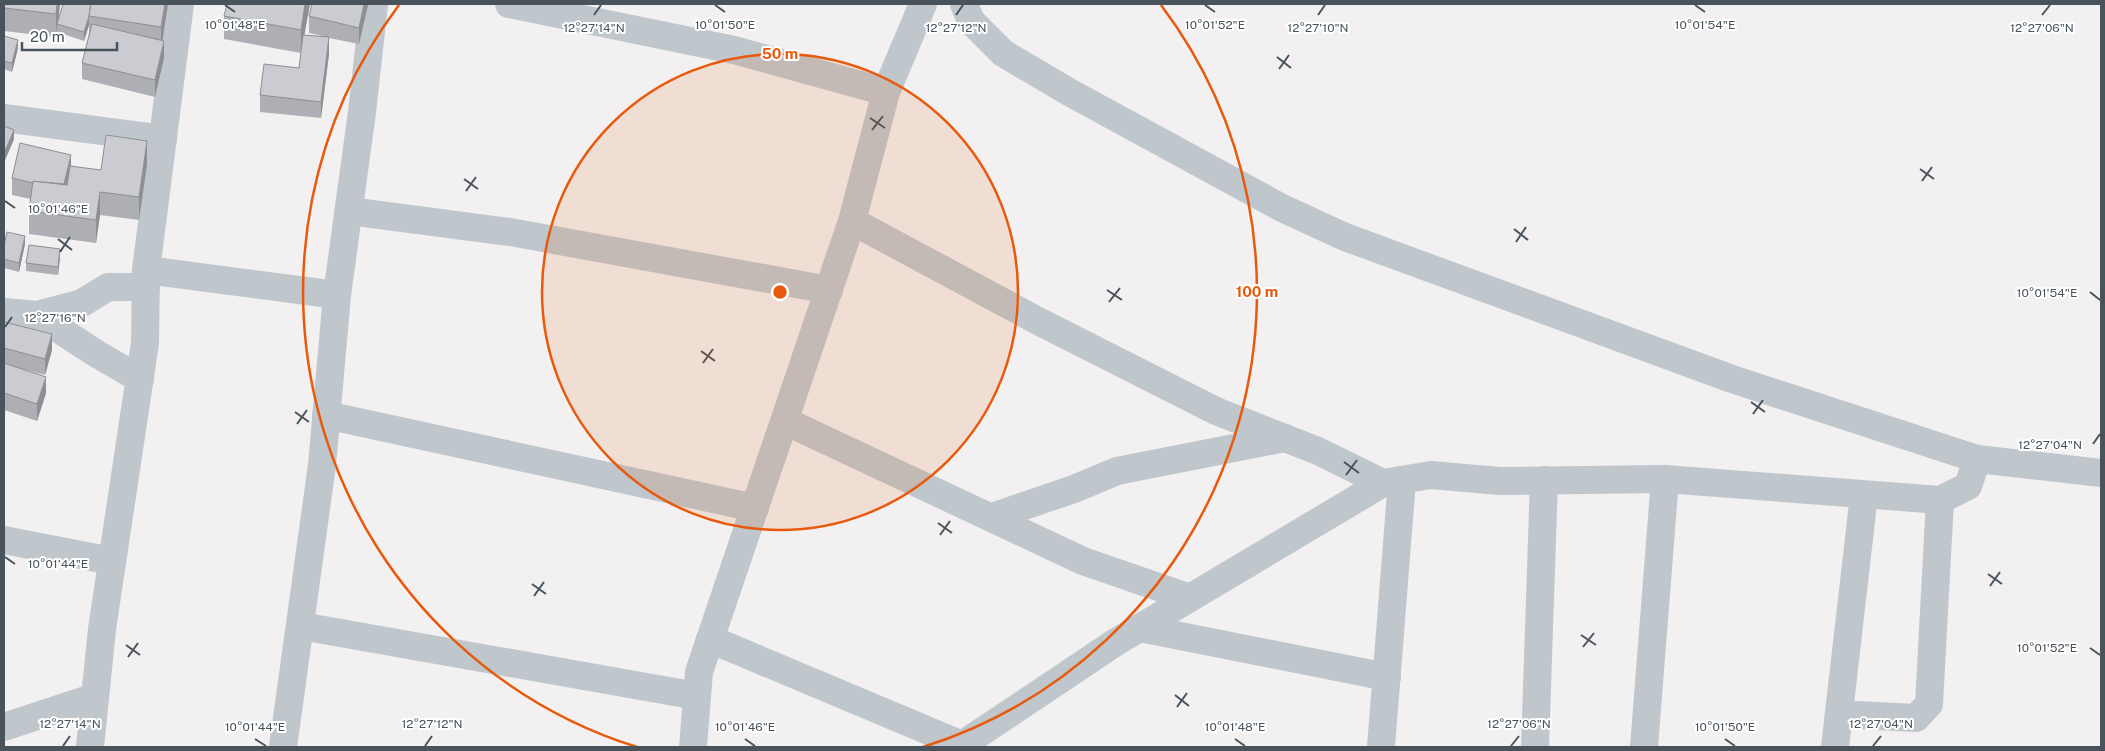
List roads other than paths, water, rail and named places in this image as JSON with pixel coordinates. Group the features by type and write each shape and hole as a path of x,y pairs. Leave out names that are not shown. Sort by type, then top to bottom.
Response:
{"street":[{"path":"90,747 102,629 145,343 146,279 180,4"},
{"path":"283,747 322,465 338,295 374,4"},
{"path":"509,4 734,50 886,92"},
{"path":"693,747 699,672 852,221 886,92 923,4"},
{"path":"964,4 970,21 1003,53 1069,92 1282,208 1345,237 1732,380 1976,459 2101,473"},
{"path":"4,118 163,139"},
{"path":"349,211 510,232 829,290"},
{"path":"852,221 1040,322 1216,411 1393,482"},
{"path":"30,344 43,319 82,303 108,287 146,279 338,295"},
{"path":"4,312 43,319 140,379"},
{"path":"326,416 755,508"},
{"path":"785,420 1083,560 1190,598"},
{"path":"992,517 1074,490 1117,472 1285,438"},
{"path":"710,639 961,746 1140,628 1393,482 1431,475 1500,481 1665,479 1940,500 1968,486 1976,459"},
{"path":"1644,747 1665,479"},
{"path":"1535,747 1544,480"},
{"path":"1381,747 1387,677 1393,482"},
{"path":"1835,747 1864,495"},
{"path":"1839,714 1916,718 1930,704 1940,500"},
{"path":"4,540 112,561"},
{"path":"301,626 697,696"},
{"path":"1140,628 1387,677"},
{"path":"4,727 95,697"}]}
